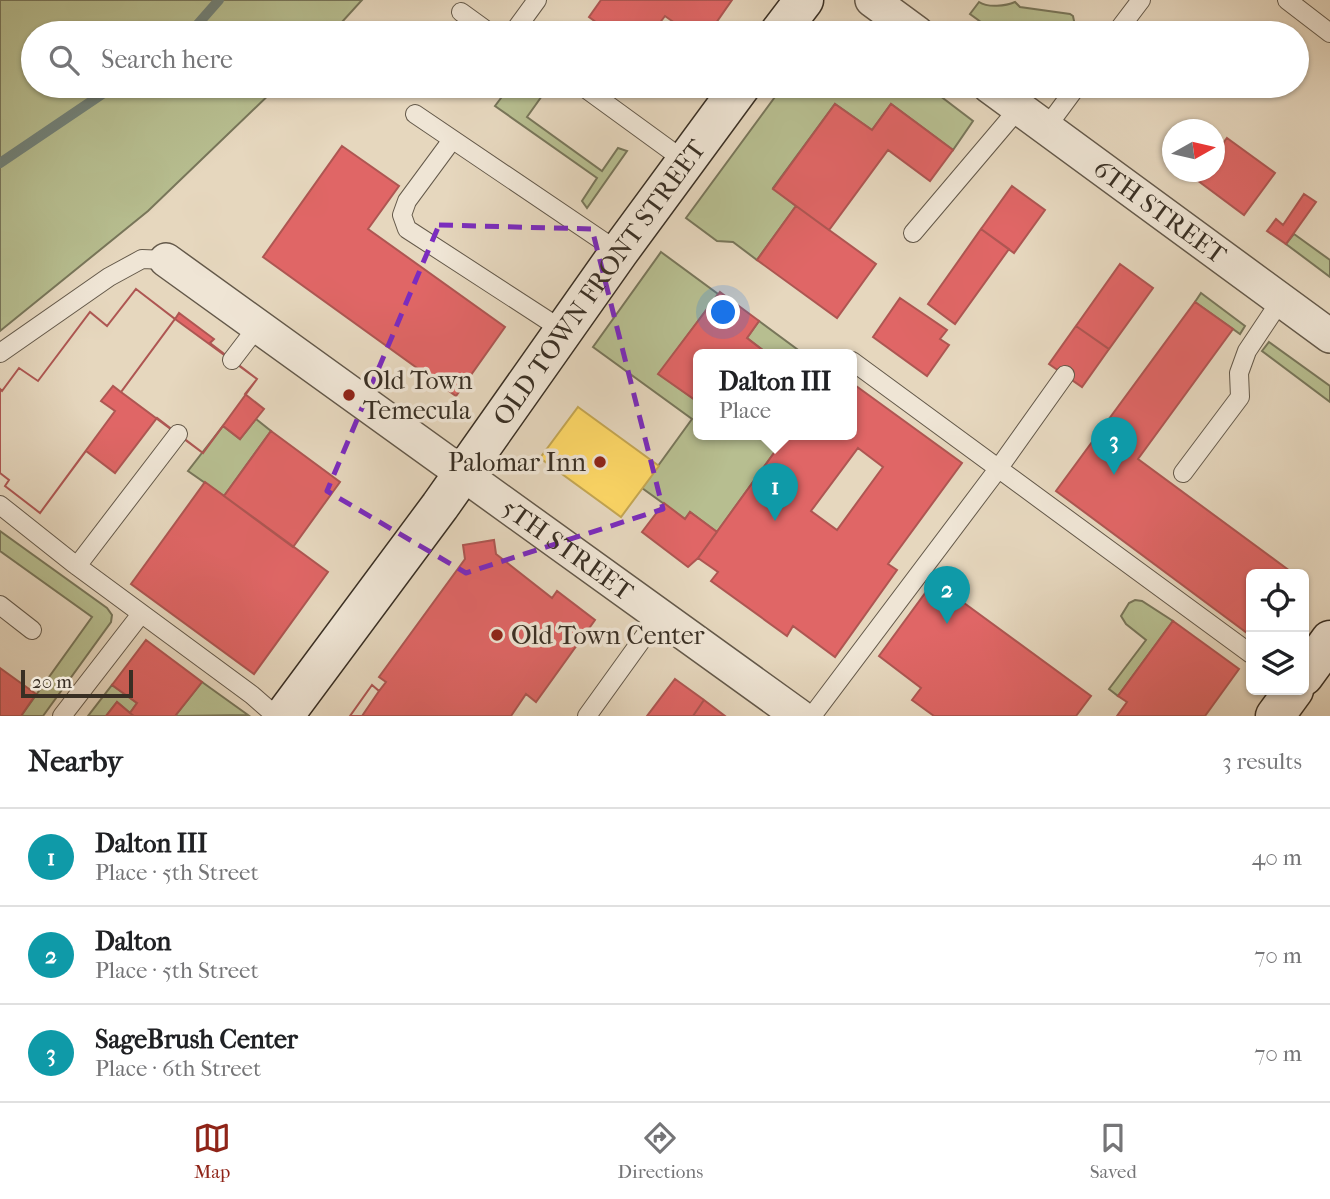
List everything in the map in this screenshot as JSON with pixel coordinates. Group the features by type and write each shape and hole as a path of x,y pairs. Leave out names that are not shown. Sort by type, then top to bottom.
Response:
{"main road":[{"path":"788,21 804,0"},
{"name":"OLD TOWN FRONT STREET","path":"284,716 463,474 619,252 732,98"},
{"path":"1309,669 1330,640"},
{"path":"1275,716 1290,695"}],"street":[{"path":"872,0 901,21"},
{"name":"6TH STREET","path":"1005,98 1330,336"},
{"name":"5TH STREET","path":"166,260 799,716"}],"lane":[{"path":"522,21 537,0"},
{"path":"1125,21 1142,0"},
{"path":"1287,0 1330,33"},
{"path":"461,12 473,21"},
{"path":"598,98 685,161"},
{"path":"1046,128 1068,98"},
{"path":"913,233 1019,108"},
{"path":"415,114 619,252"},
{"path":"452,140 407,201 402,215 407,229 564,331"},
{"path":"0,353 109,277 142,260 166,260"},
{"path":"1183,473 1240,397 1239,373 1247,351 1282,300"},
{"path":"233,360 258,326"},
{"path":"857,365 1246,650"},
{"path":"813,716 1065,375"},
{"path":"77,566 178,434"},
{"path":"0,505 77,566 252,695 276,716"},
{"path":"0,606 32,630"},
{"path":"62,716 141,614"},
{"path":"587,716 659,615"}],"highlighted area":[{"path":"439,225 592,229 663,509 466,573 327,491"}],"green space":[{"path":"0,0 362,0 343,21 21,21 21,98 266,98 148,211 0,331"},
{"path":"979,2 997,6 1015,2 1020,7 1070,14 1074,21 980,21 970,14"},
{"path":"501,98 540,98 527,117 602,171 618,148 627,151 587,208 582,201 597,178 495,106"},
{"path":"774,98 943,98 973,121 953,150 891,104 872,130 835,104 773,188 796,206 757,260 733,242 717,241 686,218"},
{"path":"1294,234 1330,260 1330,277 1286,244"},
{"path":"661,252 718,294 659,374 693,398 693,440 783,440 717,532 690,512 685,519 642,488 692,419 593,347"},
{"path":"1201,293 1245,326 1240,334 1195,302"},
{"path":"759,321 797,349 761,349 747,338"},
{"path":"1269,342 1330,386 1330,402 1262,351"},
{"path":"256,419 271,431 224,496 188,471 223,426 240,439"},
{"path":"0,531 107,608 112,615 111,622 43,716 21,716 92,617 0,551"},
{"path":"1142,601 1173,621 1118,696 1109,689 1146,640 1126,624 1121,616 1129,603"},
{"path":"202,682 248,715 175,716"},
{"path":"112,685 137,703 130,713 117,702 106,716 88,716"}],"building: Homes":[{"name":"Palomar Inn","path":"578,407 659,466 621,517 540,458"}],"building: Shops":[{"path":"601,0 732,0 717,21 672,21 665,16 661,21 594,21 589,17"},
{"path":"835,104 872,130 891,104 953,150 930,181 888,150 829,230 773,189"},
{"path":"1227,138 1275,173 1244,215 1200,182 1225,182"},
{"path":"342,146 399,186 368,229 505,327 456,396 263,257"},
{"path":"1012,186 1045,210 1014,253 981,229"},
{"path":"1304,194 1316,202 1286,244 1267,231 1276,219 1283,225"},
{"path":"796,206 876,264 837,318 757,260"},
{"path":"981,229 1009,249 955,324 928,304"},
{"path":"1120,264 1153,288 1109,349 1076,326"},
{"path":"136,289 175,319 179,313 214,339 210,343 257,379 245,394 264,409 240,439 223,426 203,453 157,418 115,473 86,451 40,513 5,486 9,480 0,473 0,389 2,391 19,368 38,381 90,312 107,326"},
{"path":"136,289 175,319 121,392 113,386 101,401 115,411 40,513 5,486 9,480 0,473 0,389 2,391 19,368 38,381 90,312 107,326"},
{"path":"720,292 759,321 747,338 761,349 693,349 693,398 658,374"},
{"path":"900,298 947,330 940,339 949,345 927,376 873,337"},
{"path":"1195,302 1233,329 1138,459 1287,569 1246,569 1246,632 1056,491"},
{"path":"175,319 257,379 203,453 121,392"},
{"path":"1076,326 1109,349 1082,387 1049,364"},
{"path":"857,387 962,463 888,564 897,570 835,657 793,626 787,636 711,581 718,572 698,558 783,440 857,440","holes":["858,448 883,467 837,530 811,511"]},
{"path":"271,431 340,482 293,547 224,496"},
{"path":"205,482 328,572 254,674 131,584"},
{"path":"664,503 685,519 690,512 717,532 688,567 642,532"},
{"name":"Old Town Center","path":"494,540 496,554 552,598 557,591 595,620 536,702 526,694 511,716 350,716 372,685 379,691 386,682 379,677 465,559 463,545"},
{"path":"934,581 1091,696 1076,716 934,716 912,700 921,688 879,656"},
{"path":"1173,621 1239,669 1205,716 1117,716 1127,702 1118,696"},
{"path":"146,640 202,682 175,716 134,716 130,713 137,703 112,685"},
{"path":"0,668 36,694 21,716 0,716"},
{"path":"675,679 704,700 693,716 647,716"},
{"path":"372,685 379,691 362,716 350,716"},
{"path":"704,700 725,716 693,716"},
{"path":"117,702 130,713 134,716 106,716"}],"waterway":[{"path":"201,21 219,0"},
{"path":"0,163 96,98"}],"place":[{"name":"Old Town Temecula","path":"349,395"},
{"name":"Palomar Inn","path":"600,462"},
{"name":"SageBrush Center","path":"1114,475"},
{"name":"Dalton III","path":"775,521"},
{"name":"Dalton","path":"947,624"},
{"name":"Old Town Center","path":"497,635"}]}
